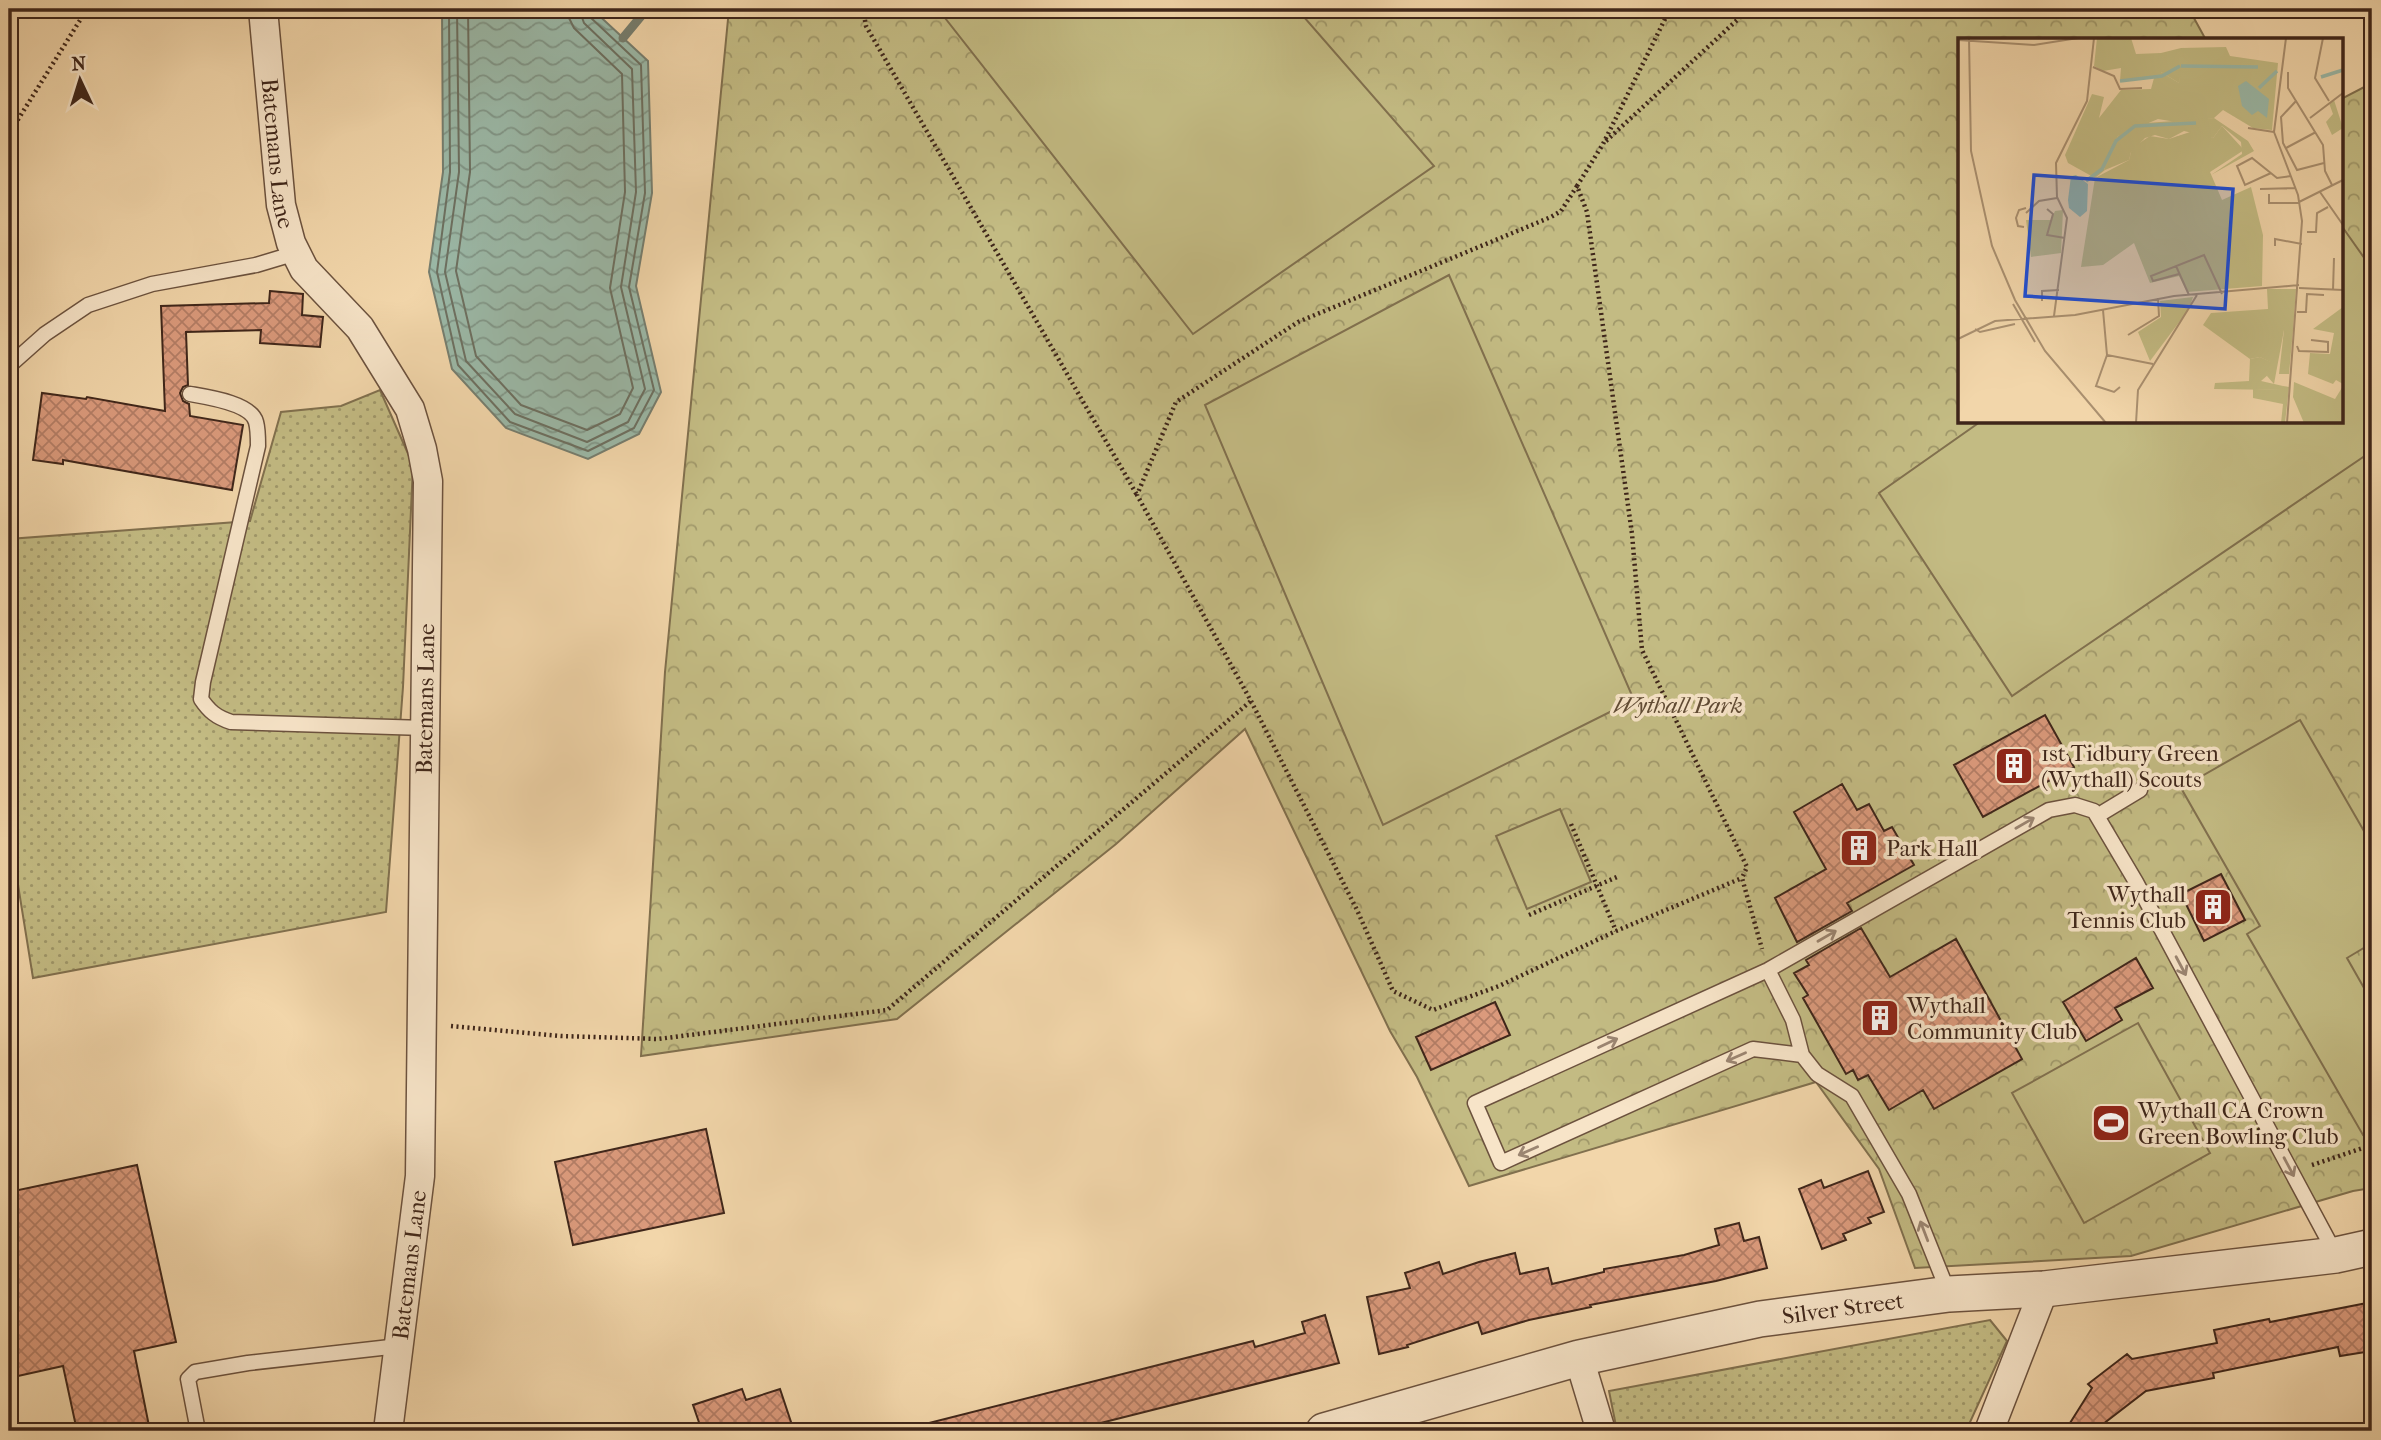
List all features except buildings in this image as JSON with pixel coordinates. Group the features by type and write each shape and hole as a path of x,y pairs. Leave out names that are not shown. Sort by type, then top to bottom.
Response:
{"street":[{"name":"Batemans Lane","path":"263,9 281,205 296,253 304,269 360,328 410,409 428,481 420,1176 388,1431"},
{"name":"Silver Street","path":"1324,1431 1580,1358 1760,1319 1949,1294 2044,1289 2336,1255 2372,1247"},
{"path":"1989,1431 2044,1289"},
{"path":"1580,1358 1601,1431"}],"lane":[{"path":"9,366 45,334 88,305 152,284 256,265 296,253"},
{"path":"190,394 217,399 247,410 256,420 258,446 202,682 201,699 217,717 231,722 425,728"},
{"path":"2097,816 2140,790"},
{"path":"1802,1055 1754,1049 1502,1163 1475,1103 1768,970 2049,810 2075,805 2094,811 2136,882 2336,1255"},
{"path":"1768,970 1793,1020 1802,1055 1817,1074 1852,1097 1909,1194 1949,1294"},
{"path":"198,1431 188,1379 195,1372 248,1363 399,1346"}],"path":[{"path":"9,134 87,9"},
{"path":"863,9 866,26 1137,495 1251,702 1357,910 1393,991 1433,1010 1499,986 1616,931 1742,878"},
{"path":"1137,495 1175,402 1298,322 1561,211 1603,144 1670,9"},
{"path":"1603,144 1749,9"},
{"path":"1577,186 1587,212 1632,534 1642,650 1747,867 1742,878 1768,970"},
{"path":"422,1023 561,1036 658,1039 887,1010 1251,702"},
{"path":"1571,824 1616,931"},
{"path":"1530,915 1617,877"},
{"path":"2291,1171 2372,1145"}],"green space":[{"name":"Wythall Park","path":"729,9 2189,9 2205,38 1958,38 1958,424 2342,424 2342,98 2372,83 2372,1188 2353,1191 2131,1256 1915,1268 1879,1169 1816,1082 1469,1186 1417,1077 1390,1031 1245,729 1116,844 897,1019 641,1056 665,672"},
{"path":"938,9 1297,9 1434,166 1193,334"},
{"path":"2342,226 2372,269 2372,451 2012,696 1879,493 1977,424 2342,424"},
{"path":"1449,275 1634,700 1383,825 1205,405"},
{"path":"380,390 413,465 403,687 386,912 33,978 9,829 9,539 250,521 281,412 341,406"},
{"path":"2300,720 2372,845 2372,943 2347,958 2372,1002 2372,1130 2363,1135 2247,934 2260,926 2181,788"},
{"path":"1560,809 1591,882 1527,909 1496,836"},
{"name":"Wythall CA Crown Green Bowling Club","path":"2138,1023 2210,1153 2084,1223 2012,1093"},
{"path":"1990,1320 2007,1341 1966,1431 1617,1431 1609,1391"}],"water":[{"path":"442,9 592,9 648,61 652,193 636,286 661,392 639,434 588,459 506,428 452,369 429,272 443,172"}],"waterway":[{"path":"623,38 647,9"}],"place":[{"name":"1st Tidbury Green (Wythall) Scouts","path":"2014,766"},
{"name":"Park Hall","path":"1859,848"},
{"name":"Wythall Tennis Club","path":"2213,907"},
{"name":"Wythall Community Club","path":"1880,1018"},
{"name":"Wythall CA Crown Green Bowling Club","path":"2111,1123"}]}
